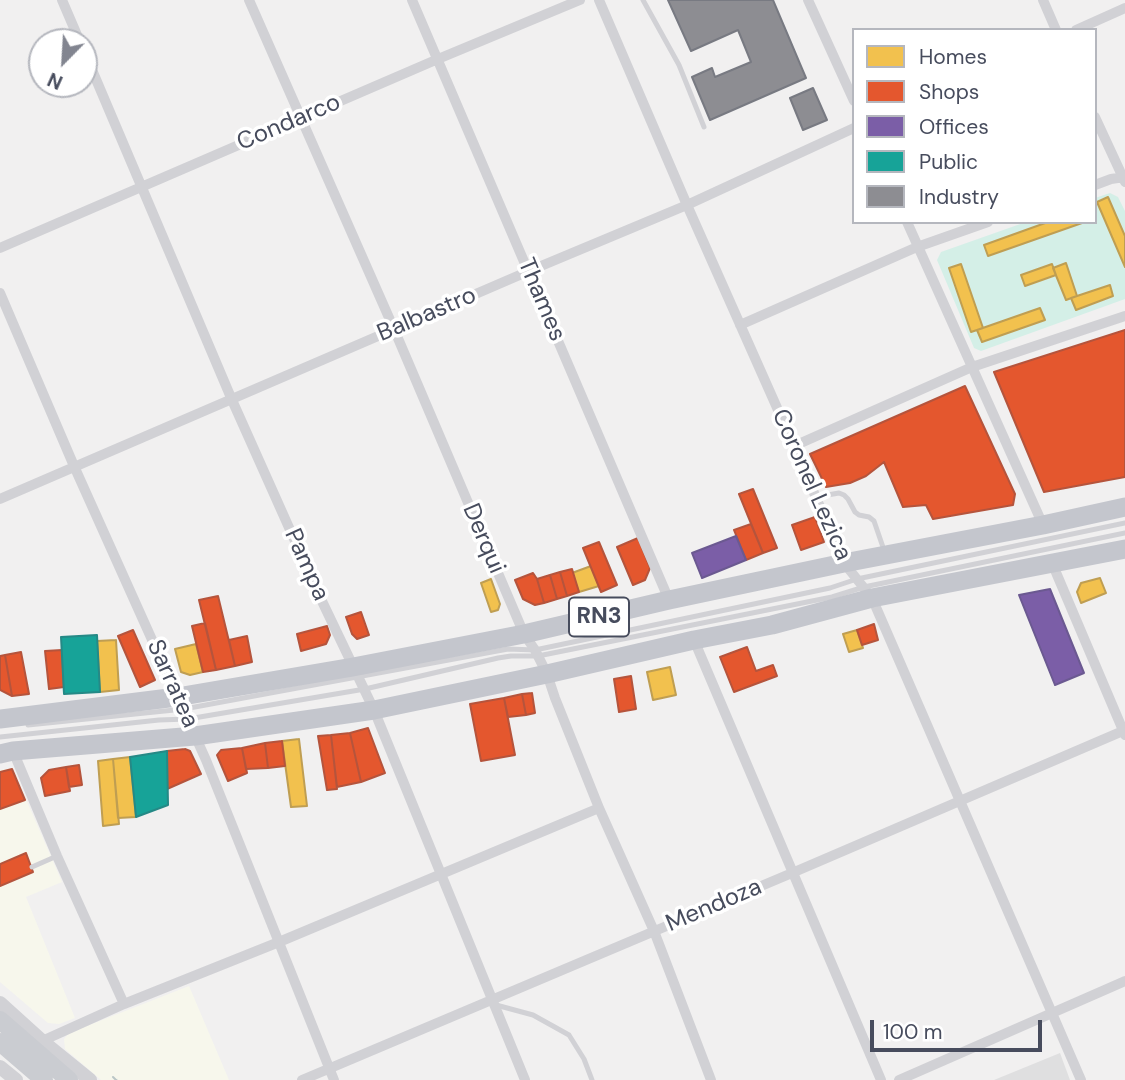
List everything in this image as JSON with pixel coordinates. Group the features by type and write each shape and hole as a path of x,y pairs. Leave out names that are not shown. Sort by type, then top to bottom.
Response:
{"highway":[{"name":"RN3","path":"4,747 186,715 356,672 532,647 669,600 1125,507"},
{"name":"RN3","path":"0,719 374,710 772,625 864,588 1052,564 1125,549"}],"main road":[{"path":"0,1020 69,1080"},
{"path":"0,1042 44,1080"}],"street":[{"path":"62,0 74,28"},
{"name":"Derqui","path":"249,0 532,647 547,674 599,808 654,931 711,1080"},
{"name":"Thames","path":"412,0 669,600"},
{"name":"Condarco","path":"0,248 580,0"},
{"name":"Coronel Lezica","path":"599,0 844,563 864,588 961,800 1082,1080"},
{"path":"1043,0 1055,28"},
{"path":"812,1 852,96"},
{"path":"1080,28 1125,8"},
{"name":"Pampa","path":"98,84 232,400 365,689 526,1080"},
{"path":"1097,121 1124,179 1097,185"},
{"name":"Balbastro","path":"0,499 687,205 852,129"},
{"path":"907,224 1043,525"},
{"path":"740,325 917,247 982,224"},
{"name":"Sarratea","path":"0,293 74,466 206,760 332,1074"},
{"path":"794,446 972,367 1125,316"},
{"path":"1052,564 1124,732"},
{"path":"694,640 881,1080"},
{"name":"Mendoza","path":"302,1080 332,1074 654,931 1124,732"},
{"path":"4,747 124,1004"},
{"path":"42,1041 124,1004 599,808"},
{"path":"899,1080 1125,981"},
{"path":"0,1003 90,1080"},
{"path":"0,1067 16,1080"}],"lane":[{"path":"643,0 680,65 704,127"},
{"path":"816,497 839,493 844,495 855,512 874,521 886,556"},
{"path":"532,647 832,597 1125,523"},
{"path":"19,726 186,715 365,689 511,656 532,647 830,588 864,588 1125,533"},
{"path":"32,867 57,856"},
{"path":"493,1002 533,1015 569,1035 584,1059 592,1080"}],"shaded area":[{"path":"11,769 62,882 26,897 75,1018 59,1024 48,1023 0,982 0,770"},
{"path":"189,986 229,1080 101,1080 65,1049 64,1039 69,1033"},
{"path":"1060,1053 1070,1080 994,1080"}],"green space":[{"path":"1110,193 1118,197 1125,211 1125,236 1107,197 1097,202 1097,197"},
{"path":"1097,202 1125,267 1125,299 981,351 974,348 937,260 941,252 1020,224 1042,224 984,245 988,256 1076,224 1097,224","holes":["1065,263 1077,296 1110,286 1113,297 1076,310 1071,298 1065,300 1054,268","961,264 983,328 971,332 949,268","1052,264 1056,276 1025,286 1022,275","1041,308 1044,320 982,342 978,331"]}],"building: Homes":[{"path":"1108,197 1125,236 1125,267 1097,202"},
{"path":"1042,224 1079,224 988,256 984,245"},
{"path":"1066,263 1077,296 1066,300 1053,268"},
{"path":"961,264 983,328 971,332 949,268"},
{"path":"1052,264 1056,275 1025,286 1021,275"},
{"path":"1110,285 1113,296 1076,310 1071,298"},
{"path":"1040,308 1045,320 982,342 977,330"},
{"path":"591,566 599,586 579,592 572,573"},
{"path":"1100,578 1106,593 1081,603 1077,592 1081,583"},
{"path":"491,579 500,604 498,610 491,612 481,583"},
{"path":"857,630 863,648 849,652 843,634"},
{"path":"116,640 119,690 100,692 97,641"},
{"path":"196,644 203,672 190,675 181,672 175,649"},
{"path":"670,667 676,695 653,700 647,672"},
{"path":"299,739 307,806 291,807 282,741"},
{"path":"130,757 136,817 118,818 113,759"},
{"path":"113,759 119,824 103,826 98,761"}],"building: Shops":[{"path":"1125,330 1125,477 1044,492 994,372"},
{"path":"965,386 1015,494 1013,505 933,519 926,505 903,507 884,462 866,476 850,483 826,487 810,454"},
{"path":"753,489 777,548 763,553 739,494"},
{"path":"815,517 824,542 801,550 792,525"},
{"path":"751,524 763,553 746,560 734,530"},
{"path":"638,538 650,568 645,580 633,585 617,547"},
{"path":"599,542 617,585 601,592 583,548"},
{"path":"572,569 579,592 567,596 560,572"},
{"path":"560,572 567,596 557,599 550,575"},
{"path":"533,573 544,603 535,605 523,599 515,580"},
{"path":"550,575 557,599 544,603 537,579"},
{"path":"218,596 235,666 216,670 199,600"},
{"path":"361,612 369,635 357,639 352,634 346,617"},
{"path":"205,623 216,670 203,672 192,626"},
{"path":"874,624 878,640 862,645 857,630"},
{"path":"327,626 330,635 326,644 301,651 297,634"},
{"path":"133,630 155,680 140,687 118,636"},
{"path":"247,636 252,662 235,666 229,640"},
{"path":"747,647 756,671 773,665 777,676 734,692 720,657"},
{"path":"62,650 64,687 49,689 45,651"},
{"path":"21,652 29,694 12,696 5,655"},
{"path":"5,655 12,696 0,690 0,656"},
{"path":"631,676 636,709 619,712 614,679"},
{"path":"532,693 535,713 526,715 522,694"},
{"path":"522,694 526,715 508,717 504,698"},
{"path":"504,698 515,755 481,761 470,704"},
{"path":"368,728 385,773 361,782 350,733"},
{"path":"350,733 361,782 337,787 331,735"},
{"path":"331,735 337,789 327,790 318,736"},
{"path":"282,741 285,766 268,768 265,743"},
{"path":"265,743 268,768 246,769 242,748"},
{"path":"242,748 247,773 228,781 217,755 221,750"},
{"path":"167,751 190,751 201,774 167,789"},
{"path":"79,765 82,785 69,787 66,767"},
{"path":"66,767 70,791 45,796 41,778 49,770"},
{"path":"12,769 25,800 0,809 0,772"},
{"path":"26,853 33,872 0,886 0,864"}],"building: Offices":[{"path":"736,536 746,560 702,578 692,553"},
{"path":"1050,589 1084,673 1055,685 1019,595"}],"building: Public":[{"path":"97,635 100,692 64,694 61,637"},
{"path":"167,751 168,805 136,817 130,757"}],"building: Industry":[{"path":"668,0 773,0 806,78 710,120 692,77 712,68 715,77 751,62 738,30 691,51"},
{"path":"813,88 827,120 803,130 790,98"}]}
